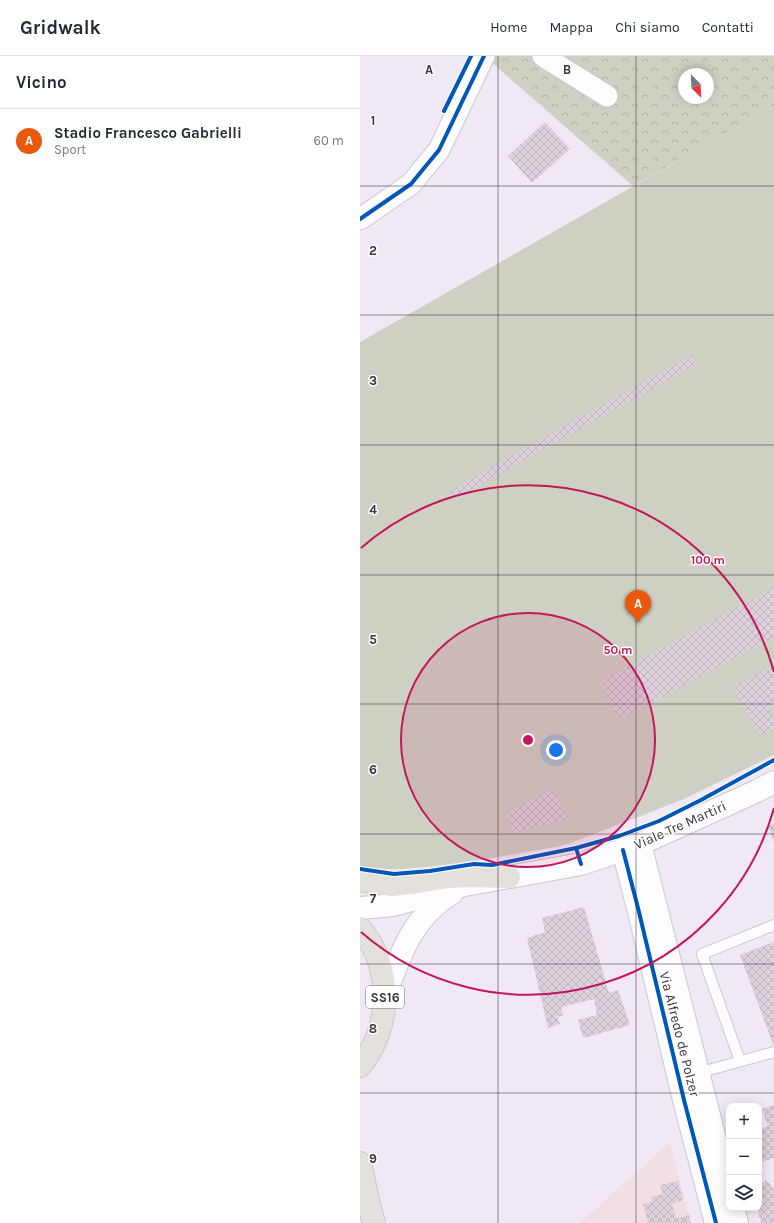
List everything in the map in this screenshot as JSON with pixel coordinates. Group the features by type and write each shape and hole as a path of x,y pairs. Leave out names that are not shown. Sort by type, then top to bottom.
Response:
{"main road":[{"path":"360,880 391,885 448,877 509,877"},
{"name":"SS16","path":"360,928 372,946 379,963 385,996 381,1024 375,1042 362,1063 360,1083"},
{"path":"360,1163 374,1223"}],"street":[{"path":"360,219 411,184 439,150 484,56"},
{"path":"543,56 607,96"},
{"name":"Viale Tre Martiri","path":"360,908 394,905 465,885 581,864 631,847 774,782"},
{"name":"Via Alfredo de Polzer","path":"631,847 698,1073 726,1182"},
{"name":"Via Alfredo de Polzer","path":"631,847 684,1100 716,1223"},
{"name":"Viale Tre Martiri","path":"385,996 406,941 418,924 433,907 465,885"},
{"path":"734,1211 737,1223"}],"lane":[{"path":"740,1061 702,954 774,925"},
{"path":"698,1073 774,1052"}],"shaded area":[{"path":"670,1143 691,1223 580,1223 624,1183"}],"green space":[{"path":"491,56 774,56 774,106 633,186 489,60"},
{"path":"774,106 774,755 684,799 568,844 430,867 388,869 360,866 360,342"}],"building":[{"path":"545,122 570,149 532,183 508,156"},
{"path":"692,355 697,364 454,499 449,491"},
{"path":"774,587 774,637 620,720 599,682"},
{"path":"774,665 774,705 768,708 774,719 774,728 760,736 733,687"},
{"path":"552,789 569,819 515,833 505,814"},
{"path":"774,823 774,842 768,826"},
{"path":"584,907 609,993 618,990 630,1025 583,1038 578,1020 597,1015 594,999 561,1007 563,1016 557,1017 560,1024 548,1028 527,938 545,932 542,918"},
{"path":"774,942 774,1044 773,1044 740,955"},
{"path":"774,1105 774,1158 762,1162 762,1128 768,1126 762,1109"},
{"path":"766,1180 774,1189 774,1223 761,1223 758,1211 762,1211 762,1183"},
{"path":"678,1181 683,1200 672,1204 676,1218 689,1215 691,1223 648,1223 643,1204 652,1202 651,1197 663,1194 660,1185"}],"cycle path":[{"path":"444,111 471,56"},
{"path":"360,219 411,184 439,150 484,56"},
{"path":"576,848 619,836 659,821 774,760"},
{"path":"360,869 394,874 430,871 474,864 492,865 576,848 581,864"},
{"path":"623,850 684,1100 716,1223"}],"place":[{"name":"Stadio Francesco Gabrielli","path":"638,623"}]}
